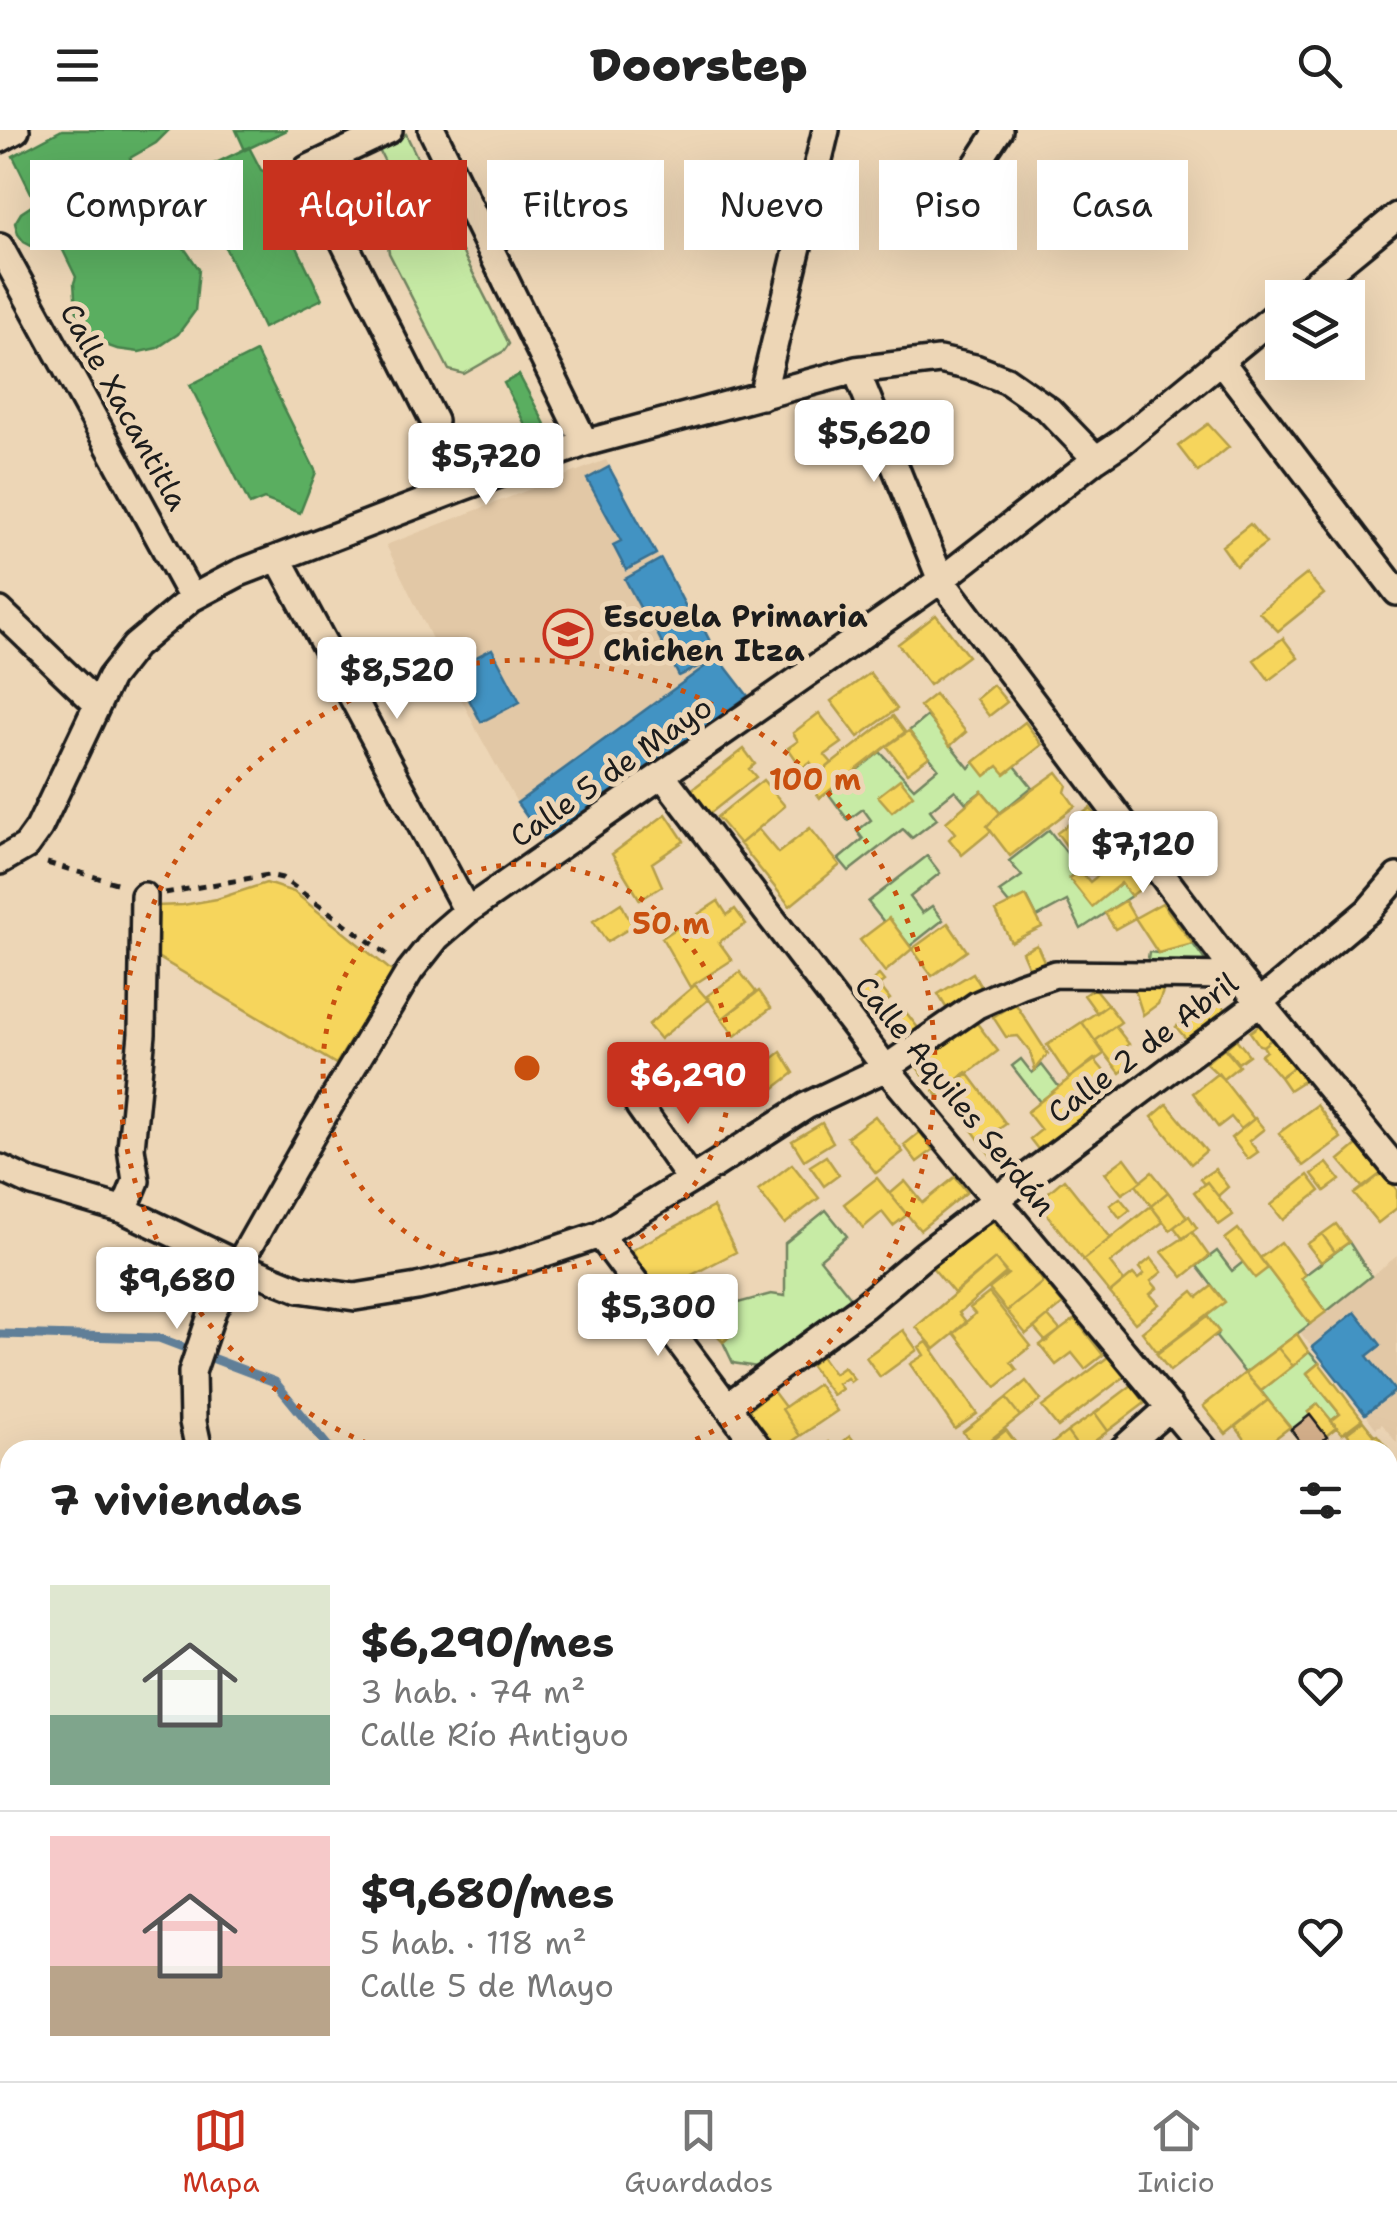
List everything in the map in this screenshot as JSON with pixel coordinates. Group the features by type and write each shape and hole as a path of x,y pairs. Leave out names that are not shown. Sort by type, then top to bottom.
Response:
{"street":[{"path":"0,139 16,130"},
{"path":"388,130 307,169 434,421"},
{"path":"432,130 585,443"},
{"path":"762,396 826,130"},
{"path":"980,160 999,130"},
{"path":"1319,280 1397,216"},
{"name":"Calle Xacantitla","path":"0,246 192,598"},
{"name":"Calle 5 de Mayo","path":"198,1440 193,1422 192,1372 213,1310 410,971 437,937 467,911 942,580 1123,441 1265,324"},
{"path":"8,858 26,846 39,828 110,678 134,646 192,598 239,573 463,487 585,443 856,370 939,360 1006,380 1049,410 1096,459"},
{"path":"1220,360 1397,592"},
{"path":"856,370 942,580 1238,976 1397,1170"},
{"path":"278,558 467,911"},
{"path":"0,611 97,704"},
{"name":"Calle Aquiles Serdán","path":"664,776 886,1068 1197,1440"},
{"name":"Calle 2 de Abril","path":"727,1406 864,1306 924,1255 1260,1002 1368,911 1397,876"},
{"path":"124,1210 136,1181 132,1148 142,1034 144,896"},
{"path":"0,1168 32,1184 124,1210 238,1265 300,1289 355,1296 417,1287 503,1268 600,1234 806,1106 886,1068 977,1006 1020,986 1056,974 1238,976"},
{"path":"639,1106 691,1180"},
{"path":"600,1234 749,1440"},
{"path":"1133,1440 1170,1407"},
{"path":"188,1440 193,1422"}],"path":[{"path":"8,858 124,886 144,896 268,875 282,878 410,971"}],"shaded area":[{"name":"Escuela Primaria Chichen Itza","path":"606,460 688,611 694,610 718,657 748,696 546,843 517,803 477,731 386,545"},
{"path":"1397,1256 1397,1440 1382,1424 1376,1428 1300,1332"}],"green space":[{"path":"406,134 418,160 384,160 378,148"},
{"path":"389,250 461,250 509,344 504,351 464,374 449,370"},
{"path":"927,716 969,768 974,762 1015,766 1032,787 1000,813 982,791 966,803 955,790 930,810 937,819 912,838 903,829 849,871 839,859 863,839 857,831 871,820 863,809 848,820 828,793 880,752 914,788 938,768 909,731"},
{"path":"1049,830 1080,870 1069,878 1092,906 1121,883 1131,896 1081,929 1067,901 1037,917 1027,897 1009,904 999,892 1022,876 1009,861"},
{"path":"927,856 940,873 910,897 922,913 932,906 943,920 910,946 889,919 884,922 868,902"},
{"path":"1193,944 1207,963 1147,964 1149,952"},
{"path":"1021,1059 1032,1073 1042,1065 1059,1087 1040,1102 1012,1066"},
{"path":"826,1210 847,1236 820,1259 852,1299 757,1367 733,1363 723,1342 735,1331 726,1320 734,1304 771,1294 785,1296 785,1243"},
{"path":"1349,1242 1371,1276 1326,1312 1301,1278"},
{"path":"1217,1251 1232,1271 1243,1262 1268,1268 1310,1324 1245,1373 1216,1337 1219,1332 1206,1315 1224,1301 1197,1266"},
{"path":"1309,1352 1319,1363 1307,1373 1340,1414 1331,1421 1318,1404 1291,1430 1261,1391"}],"building: Viviendas":[{"path":"1208,424 1229,447 1198,472 1178,446"},
{"path":"1250,524 1266,543 1236,566 1222,546"},
{"path":"1307,574 1324,594 1278,631 1259,612"},
{"path":"936,615 968,656 929,685 898,644"},
{"path":"1283,638 1298,658 1269,680 1254,660"},
{"path":"870,673 897,709 858,737 831,701"},
{"path":"993,685 1007,702 989,716 976,699"},
{"path":"935,694 966,732 950,746 920,706"},
{"path":"819,713 842,743 825,755 832,763 819,774 810,762 802,768 788,748 798,741 793,733"},
{"path":"893,716 905,732 820,798 808,782"},
{"path":"1025,722 1042,745 1005,774 998,766 985,776 974,762"},
{"path":"909,731 929,757 907,773 887,746"},
{"path":"744,749 755,764 749,769 756,777 708,815 690,791"},
{"path":"1057,772 1075,806 1010,856 987,826"},
{"path":"900,779 913,795 892,812 878,796"},
{"path":"763,780 785,806 740,844 717,817"},
{"path":"982,791 1000,813 987,826 991,831 962,855 949,839 955,833 946,822"},
{"path":"1090,808 1120,849 1087,874 1057,833"},
{"path":"666,814 684,841 652,863 662,886 640,900 612,854"},
{"path":"810,828 840,865 790,906 740,844 758,829 778,853"},
{"path":"1123,855 1147,884 1131,896 1121,883 1092,907 1069,878 1080,870 1090,882"},
{"path":"266,883 294,892 393,972 336,1064 154,955 155,906 217,899"},
{"path":"1026,896 1042,927 1011,942 996,911"},
{"path":"718,901 727,915 735,909 746,924 719,942 732,960 690,987 662,938"},
{"path":"1125,901 1135,918 1115,929 1105,913"},
{"path":"621,903 633,926 607,942 593,921"},
{"path":"1162,903 1193,944 1158,953 1135,918"},
{"path":"889,918 912,949 885,972 860,940"},
{"path":"948,923 967,951 932,976 912,949"},
{"path":"1037,945 1047,968 1032,975 1022,952"},
{"path":"740,972 756,992 722,1019 707,996"},
{"path":"973,973 985,993 950,1014 938,994"},
{"path":"879,975 884,981 879,985 890,999 871,1013 855,994"},
{"path":"1133,984 1164,989 1158,1004 1143,1015"},
{"path":"695,985 708,1000 660,1039 648,1025"},
{"path":"1094,988 1108,1005 1097,1013 1084,995"},
{"path":"759,991 771,1008 735,1036 722,1019"},
{"path":"1214,995 1226,1010 1188,1041 1176,1027"},
{"path":"1015,1003 1048,1054 1035,1070 1030,1051 1018,1036 1006,1037 993,1017"},
{"path":"1108,1005 1121,1022 1095,1041 1082,1022"},
{"path":"905,1011 922,1033 901,1050 884,1028"},
{"path":"973,1018 998,1051 938,1096 914,1063"},
{"path":"1082,1022 1104,1054 1069,1078 1047,1045"},
{"path":"1263,1022 1273,1038 1263,1046 1250,1032"},
{"path":"1115,1026 1129,1044 1124,1048 1134,1062 1120,1073 1095,1041"},
{"path":"1277,1035 1298,1064 1280,1077 1261,1055 1266,1051 1263,1046"},
{"path":"1236,1039 1249,1055 1238,1063 1226,1048"},
{"path":"1224,1048 1239,1066 1223,1079 1206,1063"},
{"path":"781,1052 794,1073 768,1093 755,1072"},
{"path":"1094,1059 1109,1077 1088,1094 1101,1110 1044,1157 1030,1139 1041,1130 1027,1112"},
{"path":"1298,1064 1308,1078 1289,1090 1280,1077"},
{"path":"967,1072 1006,1124 989,1136 999,1151 991,1156 943,1090"},
{"path":"1218,1073 1254,1119 1241,1129 1231,1117 1218,1127 1193,1093"},
{"path":"1167,1104 1206,1151 1191,1164 1152,1117"},
{"path":"1317,1105 1341,1138 1303,1166 1279,1133"},
{"path":"875,1116 903,1152 876,1173 847,1137"},
{"path":"1255,1118 1264,1129 1249,1141 1258,1152 1248,1159 1231,1138"},
{"path":"822,1123 833,1142 804,1160 792,1141"},
{"path":"920,1132 933,1150 917,1162 904,1145"},
{"path":"1359,1143 1383,1172 1363,1188 1339,1160"},
{"path":"826,1156 839,1175 824,1186 810,1166"},
{"path":"1125,1158 1142,1181 1122,1194 1105,1173"},
{"path":"1327,1163 1340,1180 1325,1191 1312,1174"},
{"path":"792,1164 819,1198 785,1224 758,1190"},
{"path":"1215,1169 1228,1187 1218,1196 1200,1179"},
{"path":"1152,1172 1168,1192 1151,1206 1136,1185"},
{"path":"1383,1172 1397,1190 1397,1208 1378,1223 1354,1194"},
{"path":"1308,1175 1320,1191 1283,1220 1271,1205"},
{"path":"955,1177 967,1192 920,1230 890,1194 905,1181 923,1203"},
{"path":"877,1178 907,1215 893,1226 882,1212 863,1228 844,1204"},
{"path":"1064,1179 1111,1238 1083,1260 1037,1202"},
{"path":"1207,1182 1233,1215 1219,1225 1194,1192"},
{"path":"1168,1192 1187,1217 1170,1230 1151,1206"},
{"path":"1120,1198 1130,1210 1120,1218 1110,1205"},
{"path":"1151,1206 1163,1222 1110,1263 1124,1281 1110,1293 1083,1260"},
{"path":"713,1207 736,1252 655,1294 632,1250"},
{"path":"1189,1216 1197,1228 1183,1239 1174,1227"},
{"path":"990,1218 1043,1282 1007,1311 989,1289 1008,1274 995,1259 954,1293 931,1266"},
{"path":"1336,1224 1349,1242 1335,1252 1322,1234"},
{"path":"1238,1229 1268,1268 1255,1278 1225,1239"},
{"path":"1192,1232 1209,1256 1183,1277 1162,1252"},
{"path":"1322,1234 1335,1252 1321,1262 1307,1244"},
{"path":"1281,1242 1326,1312 1310,1324 1260,1258"},
{"path":"1151,1258 1162,1272 1151,1281 1157,1288 1150,1294 1159,1304 1135,1323 1110,1293 1133,1274 1138,1279 1144,1274 1139,1268"},
{"path":"995,1259 1006,1273 959,1313 967,1323 935,1349 916,1327"},
{"path":"1044,1281 1063,1304 1026,1334 1007,1311"},
{"path":"1212,1286 1225,1302 1158,1353 1142,1332 1193,1291 1198,1297"},
{"path":"989,1293 1031,1346 1011,1362 1017,1370 996,1387 954,1333 975,1314 970,1308"},
{"path":"1206,1315 1219,1332 1170,1371 1156,1353"},
{"path":"1048,1316 1060,1330 1046,1342 1034,1328"},
{"path":"1075,1319 1103,1355 1085,1369 1072,1353 1056,1365 1040,1345"},
{"path":"726,1320 736,1331 723,1342 713,1332"},
{"path":"903,1330 917,1350 880,1377 866,1357"},
{"path":"1297,1334 1309,1352 1293,1366 1278,1348"},
{"path":"927,1342 977,1414 955,1429 910,1364 924,1355 919,1347"},
{"path":"1278,1348 1293,1366 1261,1391 1245,1373"},
{"path":"821,1356 834,1374 844,1367 854,1379 850,1382 847,1378 838,1384 842,1389 833,1395 810,1365"},
{"path":"1108,1357 1124,1377 1058,1427 1042,1407"},
{"path":"1319,1363 1362,1419 1342,1434 1331,1421 1340,1414 1307,1373"},
{"path":"1245,1373 1268,1400 1226,1434 1203,1406"},
{"path":"1026,1381 1041,1400 1020,1416 1006,1398"},
{"path":"818,1384 837,1411 800,1436 782,1409"},
{"path":"1132,1385 1145,1403 1108,1431 1095,1413"},
{"path":"773,1391 800,1436 794,1440 764,1440 744,1413"},
{"path":"1006,1398 1020,1416 990,1440 970,1440 963,1432"},
{"path":"1268,1400 1290,1427 1273,1440 1246,1440 1235,1426"},
{"path":"1318,1404 1337,1427 1326,1436 1308,1412"},
{"path":"1095,1413 1108,1431 1096,1440 1073,1440 1067,1432"},
{"path":"1363,1421 1375,1436 1370,1440 1352,1440 1347,1433"},
{"path":"1006,1430 1014,1440 994,1440"},
{"path":"1067,1432 1073,1440 1057,1440"}],"building: Escuelas":[{"path":"609,467 656,554 626,570 613,545 621,541 587,479"},
{"path":"661,559 688,611 652,630 625,579"},
{"path":"694,610 718,657 679,676 655,629"},
{"path":"492,649 520,702 481,722 453,669"},
{"path":"718,657 748,696 546,843 517,803"},
{"path":"1355,1312 1381,1345 1367,1356 1395,1391 1365,1414 1312,1347"}],"building: Público":[{"path":"62,130 169,130 131,160 30,160 30,191 13,156"},
{"path":"236,130 287,130 245,150"},
{"path":"249,147 263,171 263,250 298,250 322,299 263,328 226,250 243,250 243,160 222,160"},
{"path":"30,207 30,245 18,234 15,223"},
{"path":"63,250 186,250 199,269 195,311 178,334 157,348 139,352 117,349 100,343 85,326 76,310 76,277"},
{"path":"256,352 316,472 300,513 264,499 250,505 190,385"},
{"path":"519,375 547,428 531,436 504,383"}],"building: Otros":[{"path":"1310,1415 1327,1437 1299,1440 1291,1430"}],"waterway":[{"path":"0,1334 159,1338 275,1382 323,1440"}],"place":[{"name":"Escuela Primaria Chichen Itza","path":"568,634"}]}
